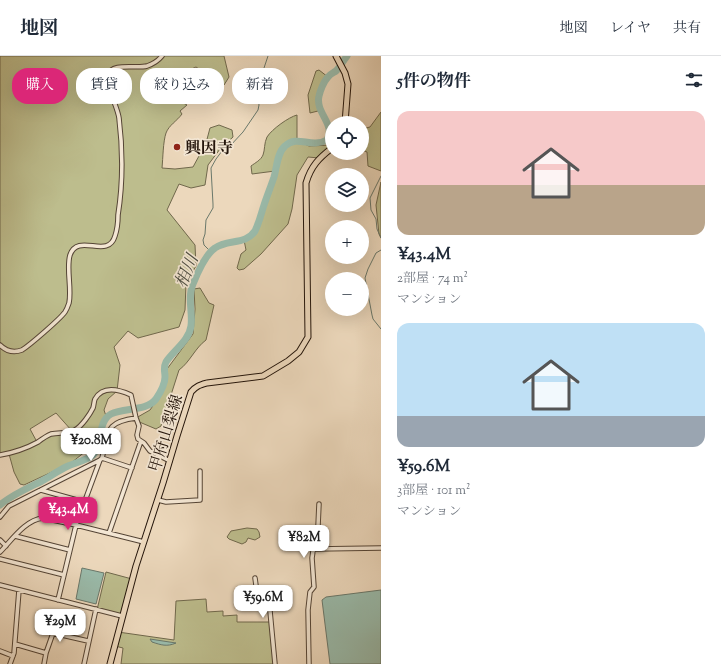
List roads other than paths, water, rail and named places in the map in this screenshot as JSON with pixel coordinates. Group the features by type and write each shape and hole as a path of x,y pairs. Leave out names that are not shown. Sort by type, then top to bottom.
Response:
{"main road":[{"path":"337,58 343,68 348,84 346,116"},
{"name":"甲府山梨線","path":"110,664 136,566 158,500 188,398 194,388 207,383 263,376 288,361 299,352 308,337 306,182 313,166 325,153"}],"street":[{"path":"0,344 5,349 11,351 17,352 22,350 65,312 69,303 70,257 75,248 83,244 106,247 113,241 117,228 123,174 119,117 107,81 108,74 116,67 147,66 153,64 162,56"},
{"path":"0,455 9,454 57,432 69,432 76,429 92,408 95,399 108,390 114,390 132,395 139,426 136,437 146,445 150,451 170,461"},
{"path":"58,600 76,524 101,459 111,426 124,419 136,418"},
{"path":"109,533 141,441"},
{"path":"0,517 9,506 101,459 132,468"},
{"path":"158,500 166,502 200,500 200,472"},
{"path":"41,490 84,502"},
{"path":"309,664 308,610 310,592 314,587 312,558 319,533 319,504"},
{"path":"0,552 29,523 38,518 48,518 76,524 144,542"},
{"path":"15,536 70,550"},
{"path":"0,540 6,546"},
{"path":"315,549 381,548"},
{"path":"0,559 64,575"},
{"path":"255,578 257,593 270,611 275,664"},
{"path":"0,585 122,616"},
{"path":"10,664 15,644 19,590"},
{"path":"84,664 96,609"},
{"path":"44,664 46,652 53,633 88,641"},
{"path":"15,644 46,652"},
{"path":"0,651 13,656"}],"waterway":[{"path":"211,252 204,245 203,240 206,220 213,208 211,168 222,151 230,146 243,132 258,110 259,83 268,56"},
{"name":"相川","path":"0,505 61,469 93,455 98,445 104,422 111,414 141,408 147,406 156,399 164,383 164,368 166,362 184,341 190,331 190,294 202,264 215,248 220,245 247,238 255,231 274,177 280,152 285,146 295,141 315,143 327,140 329,129 320,108 319,96 322,86 347,56"},
{"path":"381,176 370,198 371,210 376,219 377,229 381,238"},
{"path":"381,250 376,253 365,278 373,319 381,329"}],"place":[{"name":"興因寺","path":"177,147"}]}
